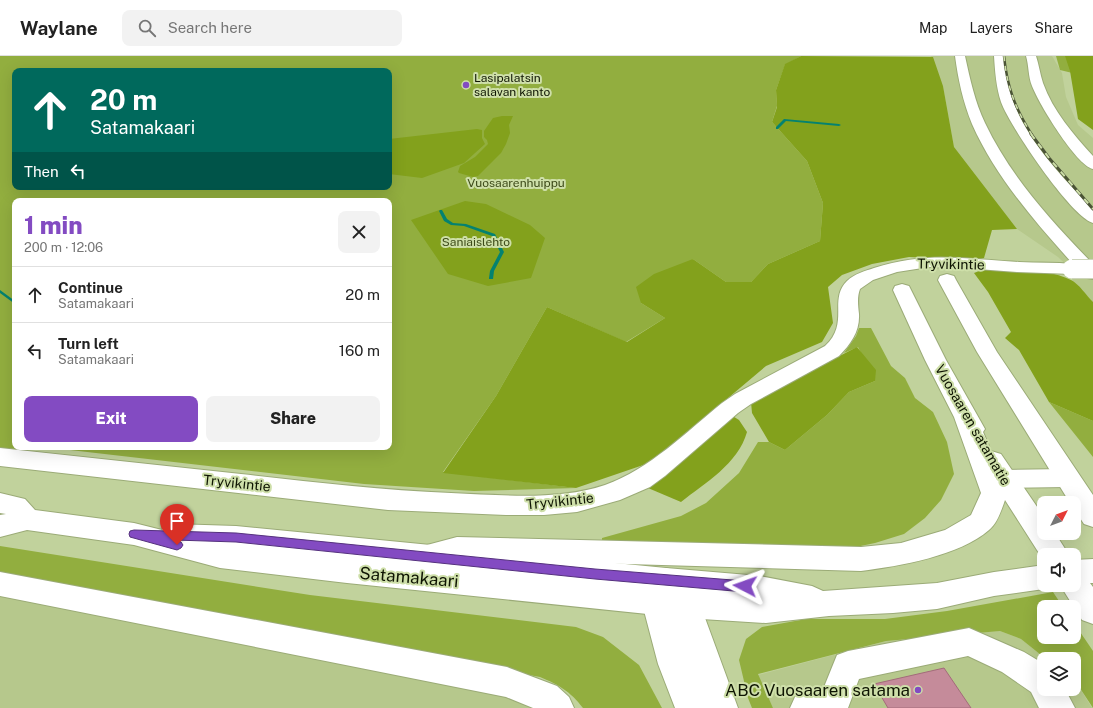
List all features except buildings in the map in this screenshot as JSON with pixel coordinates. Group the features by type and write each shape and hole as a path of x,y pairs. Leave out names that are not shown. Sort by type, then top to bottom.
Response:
{"main road":[{"path":"960,56 962,75 969,102 980,128 999,162 1037,211 1075,256 1093,274"},
{"path":"999,56 1000,77 1007,103 1022,131 1047,165 1093,218"},
{"path":"1031,56 1037,86 1050,111 1070,140 1093,165"},
{"name":"Tryvikintie","path":"0,456 286,495 469,504 544,505 576,502 600,497 622,490 641,480 656,470 724,413 744,399 832,352 841,342 846,332 849,320 849,293 851,287 858,281 883,270 902,265 931,261 1082,269"},
{"path":"947,280 987,352 1066,478 1093,517"},
{"name":"Vuosaaren satamatie","path":"902,290 925,341 966,417 1003,479 1050,548"},
{"path":"422,557 457,548 861,559 901,554 953,539 981,522 989,508 994,493 966,417"},
{"path":"1003,479 1066,478"},
{"path":"0,503 16,506 26,520"},
{"name":"Satamakaari","path":"0,526 26,520 134,534 236,537 422,557 670,596"},
{"name":"Satamakaari","path":"134,534 220,556 347,571 670,596"},
{"path":"1081,572 1093,571"},
{"path":"670,596 766,610 828,603 937,596 994,584 1037,578"},
{"path":"0,584 507,682 545,697 557,708"},
{"path":"1080,592 1093,611"},
{"path":"670,596 674,664 692,708"},
{"path":"670,596 721,708"},
{"path":"807,708 835,699 848,666 970,642 1013,662 1037,678"},
{"path":"1050,696 1058,708"}],"shaded area":[{"path":"931,56 1052,56 1062,73 1066,97 1078,125 1093,138 1093,302 1072,280 1075,273 1058,257 1017,229 964,163 954,147 943,86"},
{"path":"0,595 501,693 531,708 0,708"},
{"path":"1000,631 1021,639 1037,652 1037,696 1081,696 1081,690 1092,708 773,708 758,675 886,641"}],"green space":[{"name":"Vuosaarenhuippu","path":"0,56 801,56 785,65 776,90 777,106 772,122 807,161 823,203 820,241 768,264 751,282 726,282 693,259 641,303 665,318 626,342 547,307 496,396 443,472 576,488 474,491 364,484 70,450 392,450 392,198 12,198 12,449 0,448"},
{"path":"801,56 933,57 943,86 954,147 1017,229 992,230 984,258 976,260 909,257 872,264 842,275 828,287 833,323 822,342 766,366 652,462 576,488 443,473 496,396 547,307 627,342 665,318 641,303 636,287 654,274 693,259 726,282 751,282 768,264 820,241 823,203 807,161 772,122 777,107 776,90 785,64"},
{"path":"1056,56 1093,56 1093,78 1060,70"},
{"path":"1065,56 1093,56 1093,130 1078,119 1070,71"},
{"path":"513,116 509,125 510,133 501,153 478,176 473,177 459,173 460,166 475,157 488,144 484,137 484,131 493,118"},
{"path":"477,129 482,130 482,138 485,144 464,163 422,178 392,174 392,139"},
{"name":"Saniaislehto","path":"465,201 486,204 530,225 545,238 531,278 488,286 448,274 411,220"},
{"path":"987,268 1041,271 1062,276 1077,284 1093,302 1093,421 1049,402 1019,350 1005,338 1011,332 988,292 974,273"},
{"path":"859,328 871,328 891,366 905,378 915,398 933,412 947,442 954,474 941,500 925,518 904,534 875,543 846,549 602,546 602,538 681,516 706,503 739,473 758,442 769,442 785,450 827,415 849,392 875,381 858,347 844,353 856,336"},
{"path":"857,347 876,370 875,381 849,392 827,415 785,450 769,442 752,413 751,402"},
{"path":"1049,402 1093,421 1093,457"},
{"path":"731,415 739,420 747,432 743,443 736,454 720,472 681,502 648,488"},
{"path":"0,546 310,595 576,627 603,637 639,665 662,708 583,708 564,689 540,677 0,577"},
{"path":"1053,592 1058,600 1037,600 1037,644 1081,644 1081,633 1093,651 1093,708 1081,690 1081,652 1037,652 1021,639 1000,631 886,641 758,674 773,708 752,708 748,698 739,660 746,639 762,627 806,619 885,619 947,611"}],"waterway":[{"path":"777,128 785,120 839,125"},
{"path":"441,211 445,220 452,224 465,225 494,235 502,252 492,271 491,278"},
{"path":"0,291 12,301"}],"railway":[{"path":"1004,56 1007,78 1016,106 1032,135"},
{"path":"1031,134 1049,158 1093,209"}],"place":[{"name":"Lasipalatsin salavan kanto","path":"466,85"},
{"name":"ABC Vuosaaren satama","path":"918,690"}],"route":[{"path":"177,545 134,534 236,537 595,574 745,586"}]}
